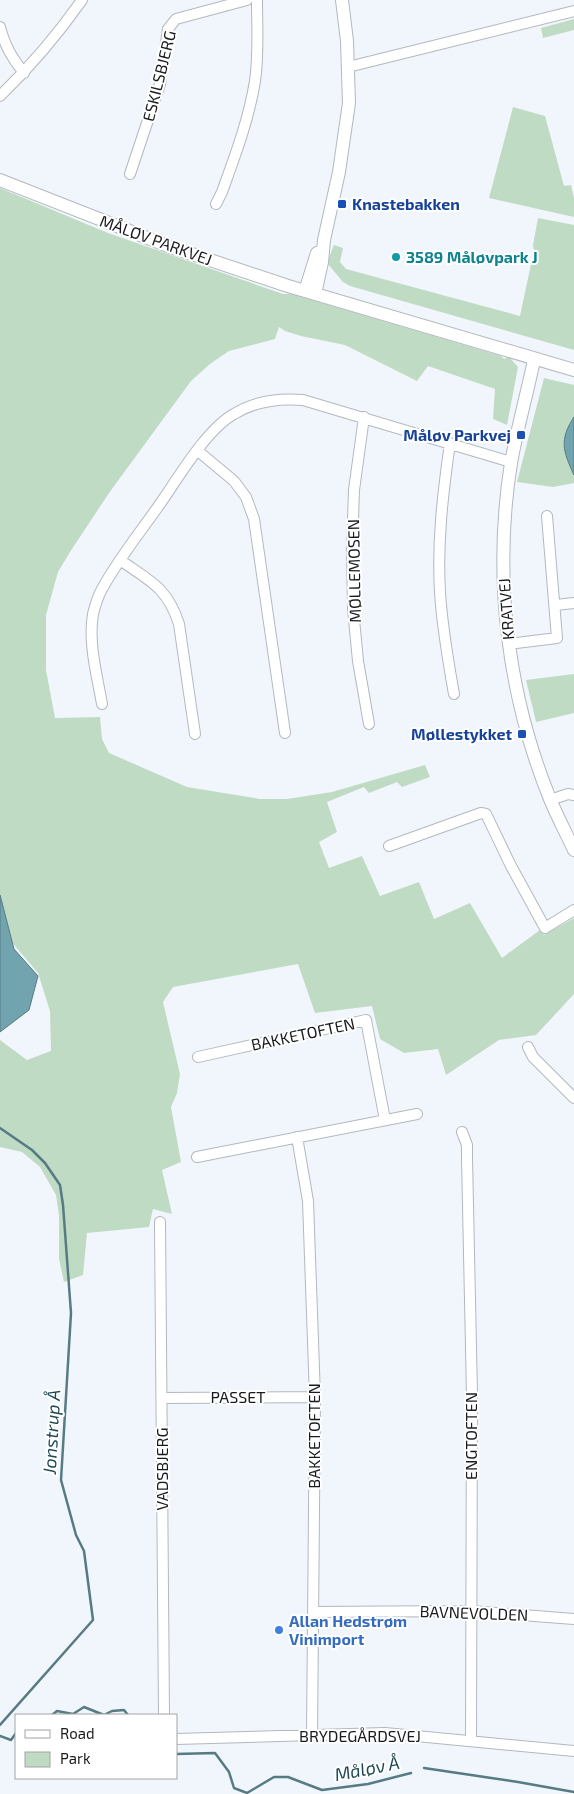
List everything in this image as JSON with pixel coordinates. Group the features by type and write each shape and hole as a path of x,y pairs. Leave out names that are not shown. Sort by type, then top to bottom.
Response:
{"street":[{"path":"0,96 54,40 82,0"},
{"name":"ESKILSBJERG","path":"130,174 160,84 168,29 176,19 247,0"},
{"path":"216,204 222,192 250,106 257,54 257,0"},
{"path":"310,292 314,260 324,240 346,130 349,103 342,0"},
{"path":"348,67 574,11"},
{"path":"0,27 4,44 24,73"},
{"name":"MÅLØV PARKVEJ","path":"0,180 168,246 310,292 534,360 574,370"},
{"name":"KRATVEJ","path":"534,360 511,462 504,530 503,565 508,644 520,707 532,751 550,800 574,850"},
{"path":"102,704 91,637 94,613 101,590 120,560 215,428 233,414 255,404 280,399 303,400 511,462"},
{"name":"MØLLEMOSEN","path":"364,417 354,490 352,550 353,609 358,661 369,724"},
{"path":"450,443 442,496 440,590 444,633 454,694"},
{"path":"198,451 234,481 246,497 254,519 285,733"},
{"path":"508,644 557,638 556,604 548,516"},
{"path":"120,560 154,583 166,594 174,607 179,624 195,734"},
{"path":"556,604 574,603"},
{"path":"550,800 568,794 574,795"},
{"path":"390,846 481,813 486,814 511,866 545,928 574,910"},
{"name":"BAKKETOFTEN","path":"198,1056 366,1020 385,1120"},
{"path":"528,1047 533,1057 574,1098"},
{"path":"197,1157 417,1114"},
{"name":"ENGTOFTEN","path":"462,1132 467,1158 470,1301 471,1741"},
{"name":"BAKKETOFTEN","path":"297,1137 308,1201 315,1397 312,1735"},
{"name":"VADSBJERG","path":"160,1222 164,1714"},
{"name":"PASSET","path":"162,1398 315,1397"},
{"name":"BAVNEVOLDEN","path":"313,1612 471,1611 574,1618"},
{"name":"BRYDEGÅRDSVEJ","path":"178,1739 385,1733 574,1751"}],"green space":[{"path":"574,19 574,30 543,38 541,28"},
{"path":"513,107 545,116 564,186 571,185 574,198 574,217 489,198"},
{"path":"0,188 108,233 283,294 291,294 501,356 504,359 509,357 518,367 507,425 493,419 495,389 428,366 417,381 345,345 301,336 279,327 275,339 229,351 210,364 191,381 109,493 58,572 46,615 46,670 55,718 100,717 102,739 109,753 187,787 260,799 287,799 332,792 425,765 430,777 402,787 397,782 369,793 364,787 327,802 337,832 319,842 329,868 362,856 380,896 419,882 434,919 470,903 502,958 540,930 544,935 574,918 574,994 536,1035 499,1040 446,1075 438,1049 404,1053 380,1039 372,1006 315,1013 298,964 173,987 163,1002 180,1074 177,1093 171,1107 181,1162 162,1170 172,1214 153,1209 149,1227 87,1233 83,1275 64,1282 59,1259 59,1215 56,1195 40,1167 22,1152 0,1147 0,1040 27,1060 51,1051 50,1011 38,973 3,932 0,922"},
{"path":"538,218 574,225 574,350 350,286 343,282 327,263 334,245 343,248 340,262 346,269 520,316 534,250 533,245"},
{"path":"544,378 574,385 574,483 553,487 517,482"},
{"path":"574,674 574,713 536,722 526,680"}],"water":[{"path":"574,417 574,475 564,446 566,432"},
{"path":"0,895 14,949 38,976 29,1010 0,1032"}],"waterway":[{"name":"Jonstrup Å","path":"0,1128 32,1150 45,1163 60,1185 71,1313 61,1480 76,1535 84,1551 93,1620 0,1725"},
{"name":"Måløv Å","path":"73,1714 84,1707 102,1714"},
{"name":"Måløv Å","path":"106,1714 112,1711 124,1710 127,1714"},
{"name":"Måløv Å","path":"53,1714 57,1711 73,1714"},
{"name":"Måløv Å","path":"0,1736 11,1740 15,1734"},
{"name":"Måløv Å","path":"178,1754 215,1753 229,1772 234,1788 247,1793 274,1777 288,1777 322,1790 368,1784 411,1773"},
{"name":"Måløv Å","path":"424,1768 574,1792"}],"place":[{"name":"Knastebakken","path":"342,204"},
{"name":"3589 Måløvpark J","path":"396,257"},
{"name":"Måløv Parkvej","path":"521,435"},
{"name":"Møllestykket","path":"522,734"},
{"name":"Allan Hedstrøm Vinimport","path":"279,1630"}]}
